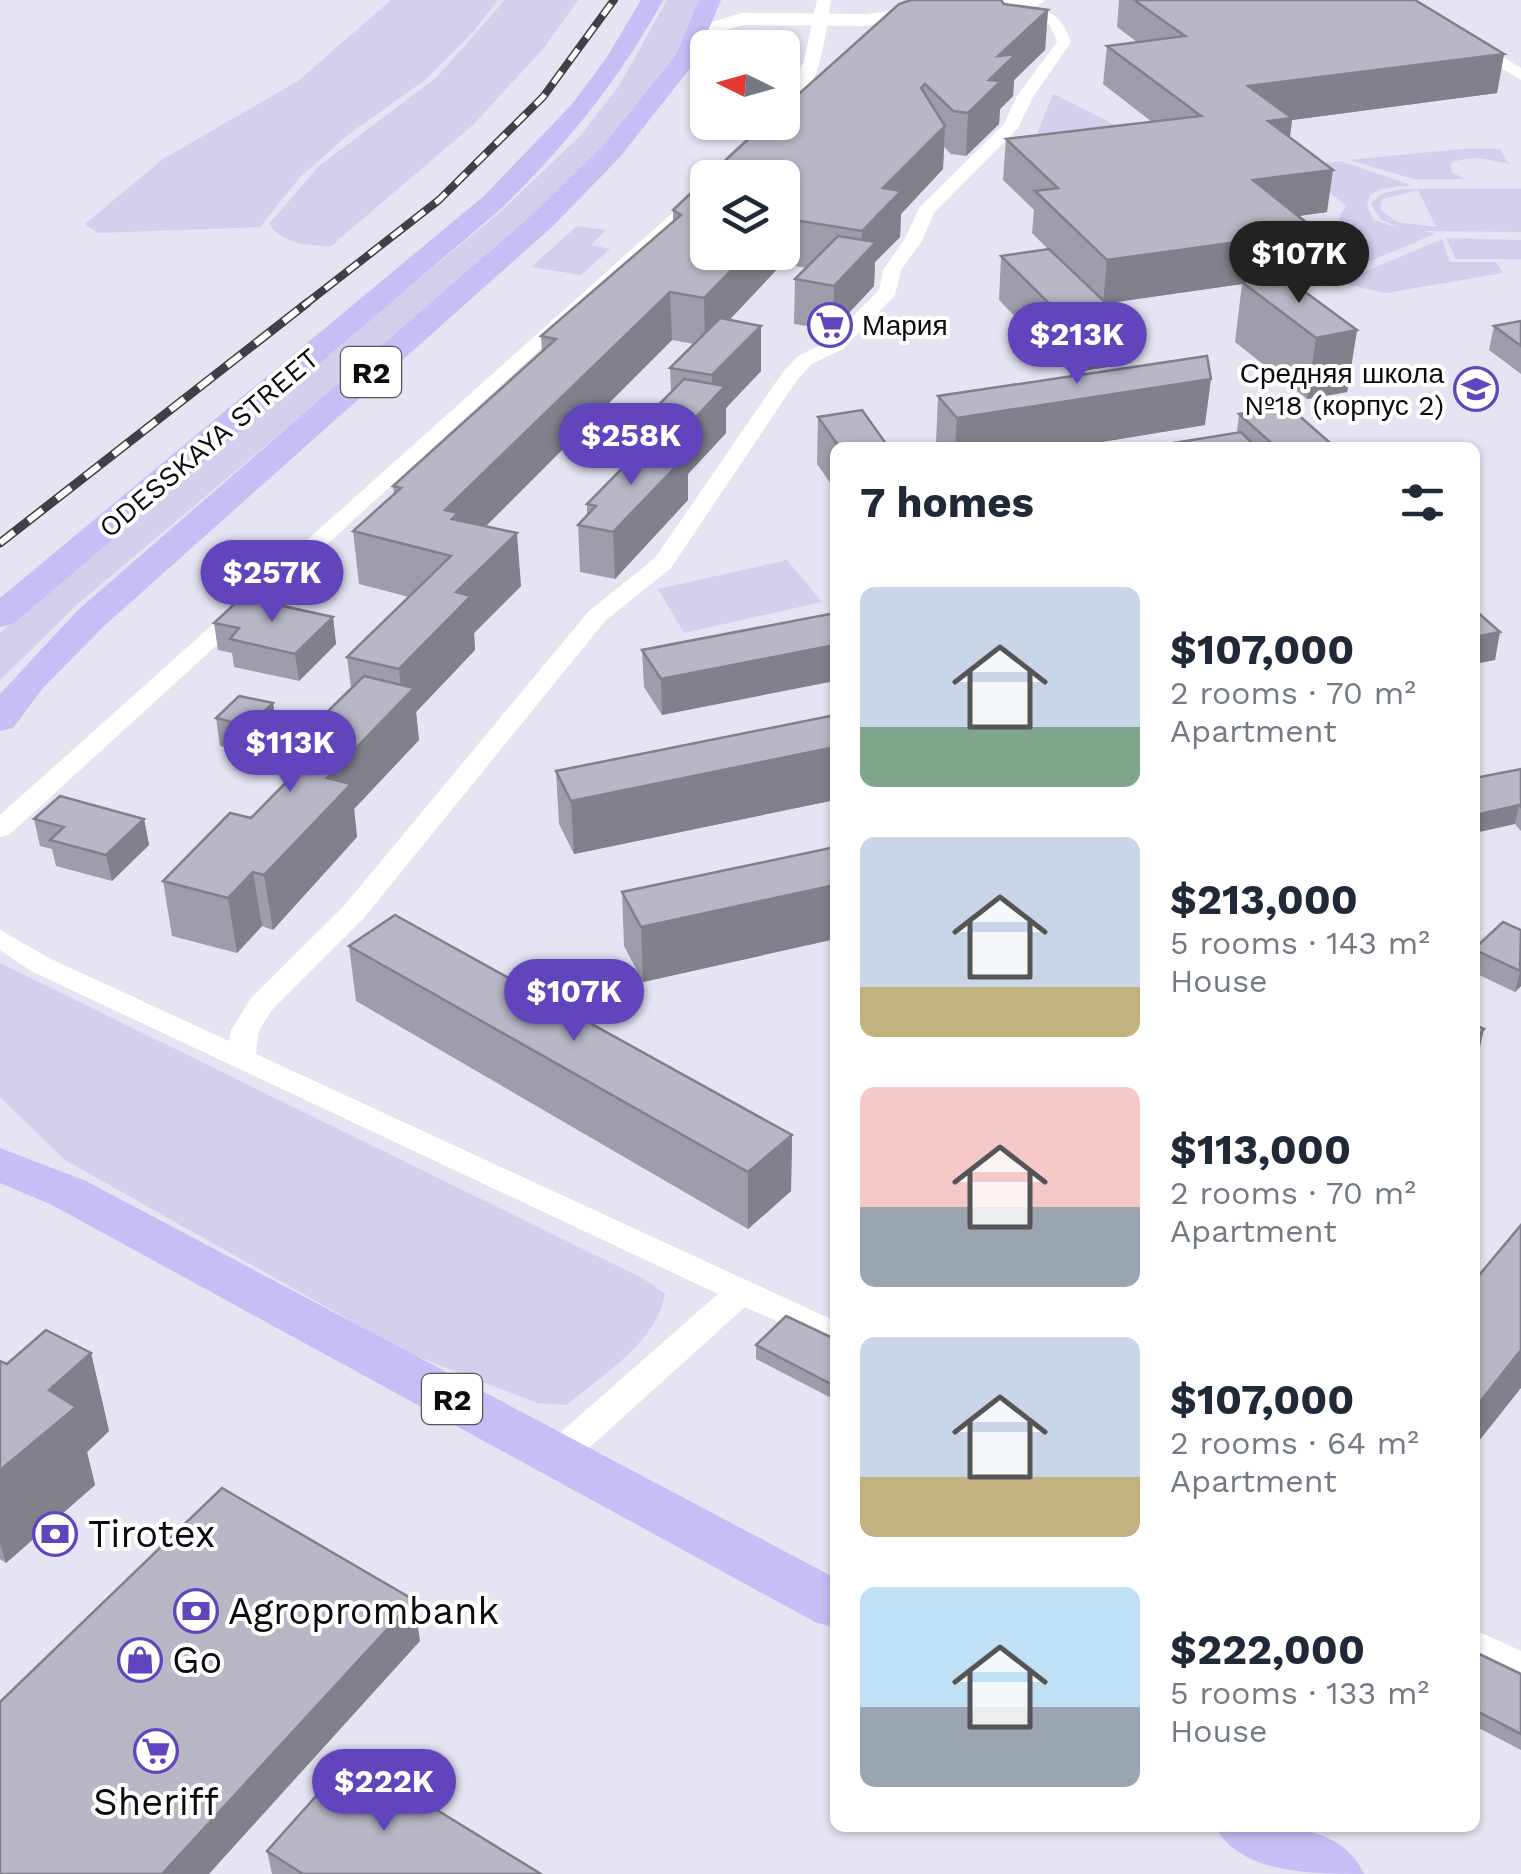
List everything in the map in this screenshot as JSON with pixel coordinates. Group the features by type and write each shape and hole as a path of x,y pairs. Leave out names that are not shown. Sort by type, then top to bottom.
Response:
{"main road":[{"name":"ODESSKAYA STREET","path":"0,616 493,202 544,154 610,74 652,0"},
{"name":"ODESSKAYA STREET","path":"0,720 30,680 91,618 544,219 611,152 687,57 710,0"},
{"name":"R2","path":"0,1132 69,1193"},
{"name":"R2","path":"0,1164 69,1193 830,1602"},
{"path":"1254,1832 1333,1874"}],"street":[{"path":"720,0 734,11 759,17"},
{"path":"241,1059 245,1030 260,1004 353,912 597,616 663,563 790,376 805,360 836,345 888,290 892,270 913,241 926,210 1012,125 1013,110 1038,82 1064,42 1056,23 1037,7 865,20 823,10 718,25 687,57"},
{"path":"800,91 811,69 823,10"},
{"path":"1453,33 1521,75"},
{"path":"0,829 690,202"},
{"path":"0,938 42,965 830,1332"},
{"path":"557,1456 743,1290"},
{"path":"1480,1648 1521,1668"}],"shaded area":[{"path":"391,0 498,0 474,31 425,80 349,134 300,177 260,227 98,233 85,224 163,159 298,81"},
{"path":"505,0 578,0 543,49 473,125 330,247 296,242 275,231 269,224 319,166 437,77"},
{"path":"667,0 705,0 679,58 604,149 461,281 79,603 0,680 0,633 153,498 499,213 579,137 619,86"},
{"path":"1053,94 1156,145 1025,164"},
{"path":"1500,149 1509,164 1465,159 1450,163 1452,172 1464,179 1413,179 1350,160"},
{"path":"1340,161 1411,185 1382,189 1370,195 1367,206 1374,220 1400,228 1380,219 1371,203 1382,194 1401,189 1521,189 1521,232 1426,231 1435,234 1347,271 1335,238 1346,206 1319,184 1310,164","holes":["1418,190 1436,227 1397,222 1380,209 1382,199"]},
{"path":"577,226 606,230 591,245 610,249 581,275 531,267"},
{"path":"1446,238 1521,240 1521,259 1456,259"},
{"path":"1442,239 1450,262 1496,262 1503,273 1386,293 1339,283"},
{"path":"787,560 822,602 684,633 658,589"},
{"path":"0,963 644,1279 665,1294 660,1311 640,1342 567,1405 537,1403 408,1353 65,1160 0,1097"}],"building":[{"path":"911,0 1001,0 1004,4 1048,10 998,56 1016,54 989,80 1001,81 968,113 953,111 925,84 921,88 945,126 883,188 901,191 862,231 800,221 800,160 726,160 748,140 800,140 800,93 899,4"},
{"path":"1134,0 1415,0 1504,54 1248,86 1292,118 1268,121 1333,170 1253,180 1317,231 1107,260 1035,191 1058,188 1006,139 1201,116 1107,46 1185,36"},
{"path":"690,194 690,270 731,270 704,298 670,292 445,510 458,513 452,519 517,533 456,592 471,596 399,669 347,657 451,556 353,531 401,488 393,486 556,339 541,336 681,215 673,210"},
{"path":"838,236 876,242 834,286 795,279"},
{"path":"1049,249 1124,320 1073,327 1001,256"},
{"path":"1282,275 1357,330 1316,338 1242,282"},
{"path":"720,318 761,326 712,375 670,368"},
{"path":"1521,321 1521,346 1494,326"},
{"path":"1207,356 1211,379 957,418 938,396"},
{"path":"684,379 725,386 674,440 632,432"},
{"path":"1288,406 1329,442 1270,442 1239,414"},
{"path":"862,410 885,442 836,442 818,417"},
{"path":"1241,432 1251,442 1180,442"},
{"path":"644,446 688,454 613,532 578,525 596,506 587,504"},
{"path":"242,597 333,617 295,654 230,639 239,628 214,623"},
{"path":"830,614 830,646 661,679 642,650"},
{"path":"1480,614 1500,632 1480,636"},
{"path":"364,676 414,688 327,778 351,784 264,875 253,872 228,898 163,881 230,813 251,818 307,761 283,755"},
{"path":"239,696 273,703 249,726 216,718"},
{"path":"830,716 830,748 571,801 556,771"},
{"path":"1521,769 1521,807 1480,814 1480,777"},
{"path":"60,796 144,819 106,855 50,840 64,827 34,819"},
{"path":"830,848 830,886 641,927 622,892"},
{"path":"395,915 792,1135 748,1172 349,946"},
{"path":"1503,922 1521,930 1520,971 1480,952 1480,943"},
{"path":"1521,1225 1521,1350 1480,1402 1480,1274"},
{"path":"786,1316 830,1337 830,1383 756,1345"},
{"path":"46,1330 91,1353 49,1390 76,1407 0,1470 0,1361 7,1364"},
{"path":"222,1488 414,1600 162,1874 0,1874 0,1702"},
{"path":"1480,1654 1521,1674 1521,1734 1480,1713"},
{"path":"351,1757 541,1874 303,1874 267,1851"}],"railway":[{"path":"303,306 439,200 543,97 614,0"},
{"path":"0,543 307,303"}],"place":[{"name":"Мария","path":"830,325"},
{"name":"Средняя школа №18 (корпус 2)","path":"1476,389"},
{"name":"Tirotex","path":"55,1534"},
{"name":"Agroprombank","path":"196,1611"},
{"name":"Go","path":"140,1660"},
{"name":"Sheriff","path":"156,1751"}]}
